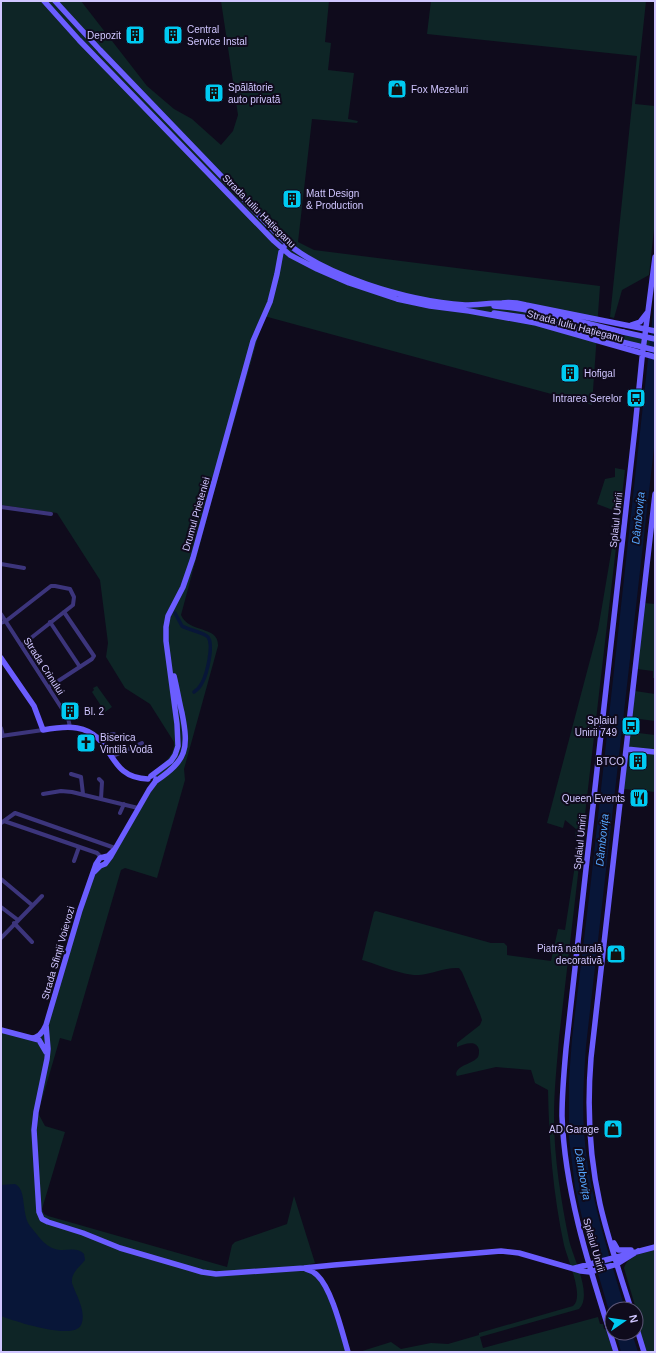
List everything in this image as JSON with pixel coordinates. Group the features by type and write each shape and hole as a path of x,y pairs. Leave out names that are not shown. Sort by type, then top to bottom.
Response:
{"main road":[{"name":"Strada Iuliu Hațieganu","path":"44,1 79,40 282,249 294,258 329,274 386,295 423,305 470,308 501,303 516,303 655,331"},
{"name":"Strada Iuliu Hațieganu","path":"55,1 287,244 300,254 316,263 371,285 417,298 470,308 543,325 626,350 655,357"},
{"path":"124,86 130,80"},
{"path":"282,249 287,244"},
{"name":"Drumul Prieteniei","path":"151,781 171,761 178,746 177,724 166,634 167,619 183,587 193,558 252,348 258,329 270,302 282,249"},
{"name":"Splaiul Unirii","path":"616,1352 597,1291 592,1264 585,1248 575,1211 568,1175 563,1128 563,1089 566,1049 636,428 642,354 655,257"},
{"path":"279,266 286,259 294,258"},
{"path":"470,308 526,310 655,339"},
{"path":"470,308 536,319 655,350"},
{"path":"629,326 640,322 648,312"},
{"path":"626,350 637,359 640,378"},
{"name":"Splaiul Unirii","path":"628,1301 614,1258 598,1193 588,1122 589,1089 591,1058 655,494"},
{"path":"1,658 34,706 43,730 70,727 83,729 97,737 119,768 126,774 135,778 151,781 162,777 178,762 183,752 186,740 175,678 168,657"},
{"path":"626,750 655,752"},
{"name":"Strada Sfinții Voievozi","path":"42,1037 91,877 102,860 110,855 114,849 149,790 151,781"},
{"path":"1,1030 31,1038 42,1037 48,1056 36,1112 34,1130 39,1214 44,1220 128,1250 208,1273 228,1274 294,1268 319,1270 331,1265 506,1251 519,1253 572,1268 594,1271 616,1265 639,1250"},
{"path":"604,1220 611,1232 617,1250 639,1250"},
{"path":"581,1269 592,1264 639,1250 655,1247"},
{"path":"581,1269 585,1260 585,1248"},
{"path":"628,1256 622,1270 630,1301"},
{"path":"581,1269 590,1278 597,1291"},
{"path":"319,1270 323,1283 334,1306 348,1352"},
{"path":"641,1341 644,1352"}],"street":[{"path":"1,507 51,514"},
{"path":"1,564 24,568"},
{"path":"1,623 6,621 53,586 69,588 74,600 73,605 22,645"},
{"path":"49,687 93,658 93,654 64,612"},
{"name":"Strada Crinului","path":"1,614 68,718 70,727"},
{"path":"50,622 80,667"},
{"path":"1,728 2,736 43,730"},
{"path":"97,737 114,734"},
{"path":"111,756 142,743"},
{"path":"71,774 82,777 83,794"},
{"path":"99,779 102,782 102,799"},
{"path":"43,794 61,791 83,794 138,808"},
{"path":"120,813 124,804"},
{"path":"2,822 15,813 114,849"},
{"path":"2,822 98,853 102,860"},
{"path":"74,861 79,847"},
{"path":"1,879 32,905"},
{"path":"2,936 42,896"},
{"path":"1,907 16,922 32,942"}],"green space":[{"path":"1,1 81,1 147,86 174,109 192,119 221,145 233,131 238,115 221,1 329,1 325,42 331,43 328,70 354,73 348,119 358,121 357,123 312,119 298,242 314,250 600,286 597,328 655,341 655,348 597,333 592,405 264,316 181,615 190,625 214,635 217,639 218,646 184,769 185,780 157,878 125,868 121,870 71,1041 60,1038 38,1113 45,1126 65,1132 42,1209 44,1214 48,1216 227,1267 232,1245 235,1242 287,1224 294,1196 315,1263 310,1264 312,1273 324,1288 337,1321 346,1352 3,1352 1,1343 1,1032 30,1039 41,1032 92,881 98,868 110,859 157,782 161,781 160,776 148,776 169,758 174,748 174,742 150,704 125,688 106,657 108,643 100,580 57,513 1,505"},
{"path":"431,1 646,1 635,104 655,106 655,220 649,275 622,290 614,318 610,317 637,56 427,34"},
{"path":"615,468 625,470 559,1038 554,1097 554,1132 558,1179 569,1240 581,1276 584,1295 583,1303 579,1309 480,1337 483,1348 598,1317 600,1324 603,1324 604,1341 610,1341 613,1352 359,1352 391,1342 401,1349 431,1343 448,1344 479,1335 479,1333 573,1306 576,1301 576,1286 564,1245 554,1187 549,1129 548,1090 535,1083 531,1070 496,1067 457,1076 456,1074 459,1069 478,1057 479,1050 476,1044 473,1043 457,1047 457,1043 480,1025 482,1020 459,968 413,975 398,972 362,960 374,912 376,911 491,943 504,943 507,946 507,955 551,961 558,929 565,930 579,839 575,837 576,829 565,820 563,828 547,823 598,630 618,512 597,504 605,479 615,477"},
{"path":"644,603 655,604 655,678 653,678 653,671 637,669"},
{"path":"97,686 112,707 105,712 92,692 94,690 93,688"},
{"path":"635,691 655,694 655,721 632,718"},
{"path":"630,732 655,735 655,792 624,789"},
{"path":"655,1250 655,1352 646,1352 643,1341 644,1341 644,1301 634,1301 624,1268 629,1260 641,1254"}],"water":[{"name":"Dâmbovița","path":"655,295 655,439 586,1046 583,1110 586,1154 594,1199 623,1301 606,1301 584,1226 575,1187 569,1138 569,1079 572,1039 591,881"},
{"path":"15,1184 19,1187 23,1196 27,1221 41,1239 47,1245 55,1249 78,1250 84,1254 85,1260 76,1270 72,1279 83,1315 81,1325 76,1329 56,1331 18,1322 1,1316 1,1185"},
{"path":"618,1341 635,1341 638,1352 621,1352"}],"waterway":[{"path":"175,613 182,626 206,635 210,641 210,653 206,673 201,684 194,692"}],"place":[{"name":"Depozit","path":"135,35"},
{"name":"Central Service Instal","path":"173,35"},
{"name":"Fox Mezeluri","path":"397,89"},
{"name":"Spălătorie auto privată","path":"214,93"},
{"name":"Matt Design & Production","path":"292,199"},
{"name":"Hofigal","path":"570,373"},
{"name":"Intrarea Serelor","path":"636,398"},
{"name":"Bl. 2","path":"70,711"},
{"name":"Splaiul Unirii 749","path":"631,726"},
{"name":"Biserica Vintilă Vodă","path":"86,743"},
{"name":"BTCO","path":"638,761"},
{"name":"Queen Events","path":"639,798"},
{"name":"Piatră naturală decorativă","path":"616,954"},
{"name":"AD Garage","path":"613,1129"}]}
